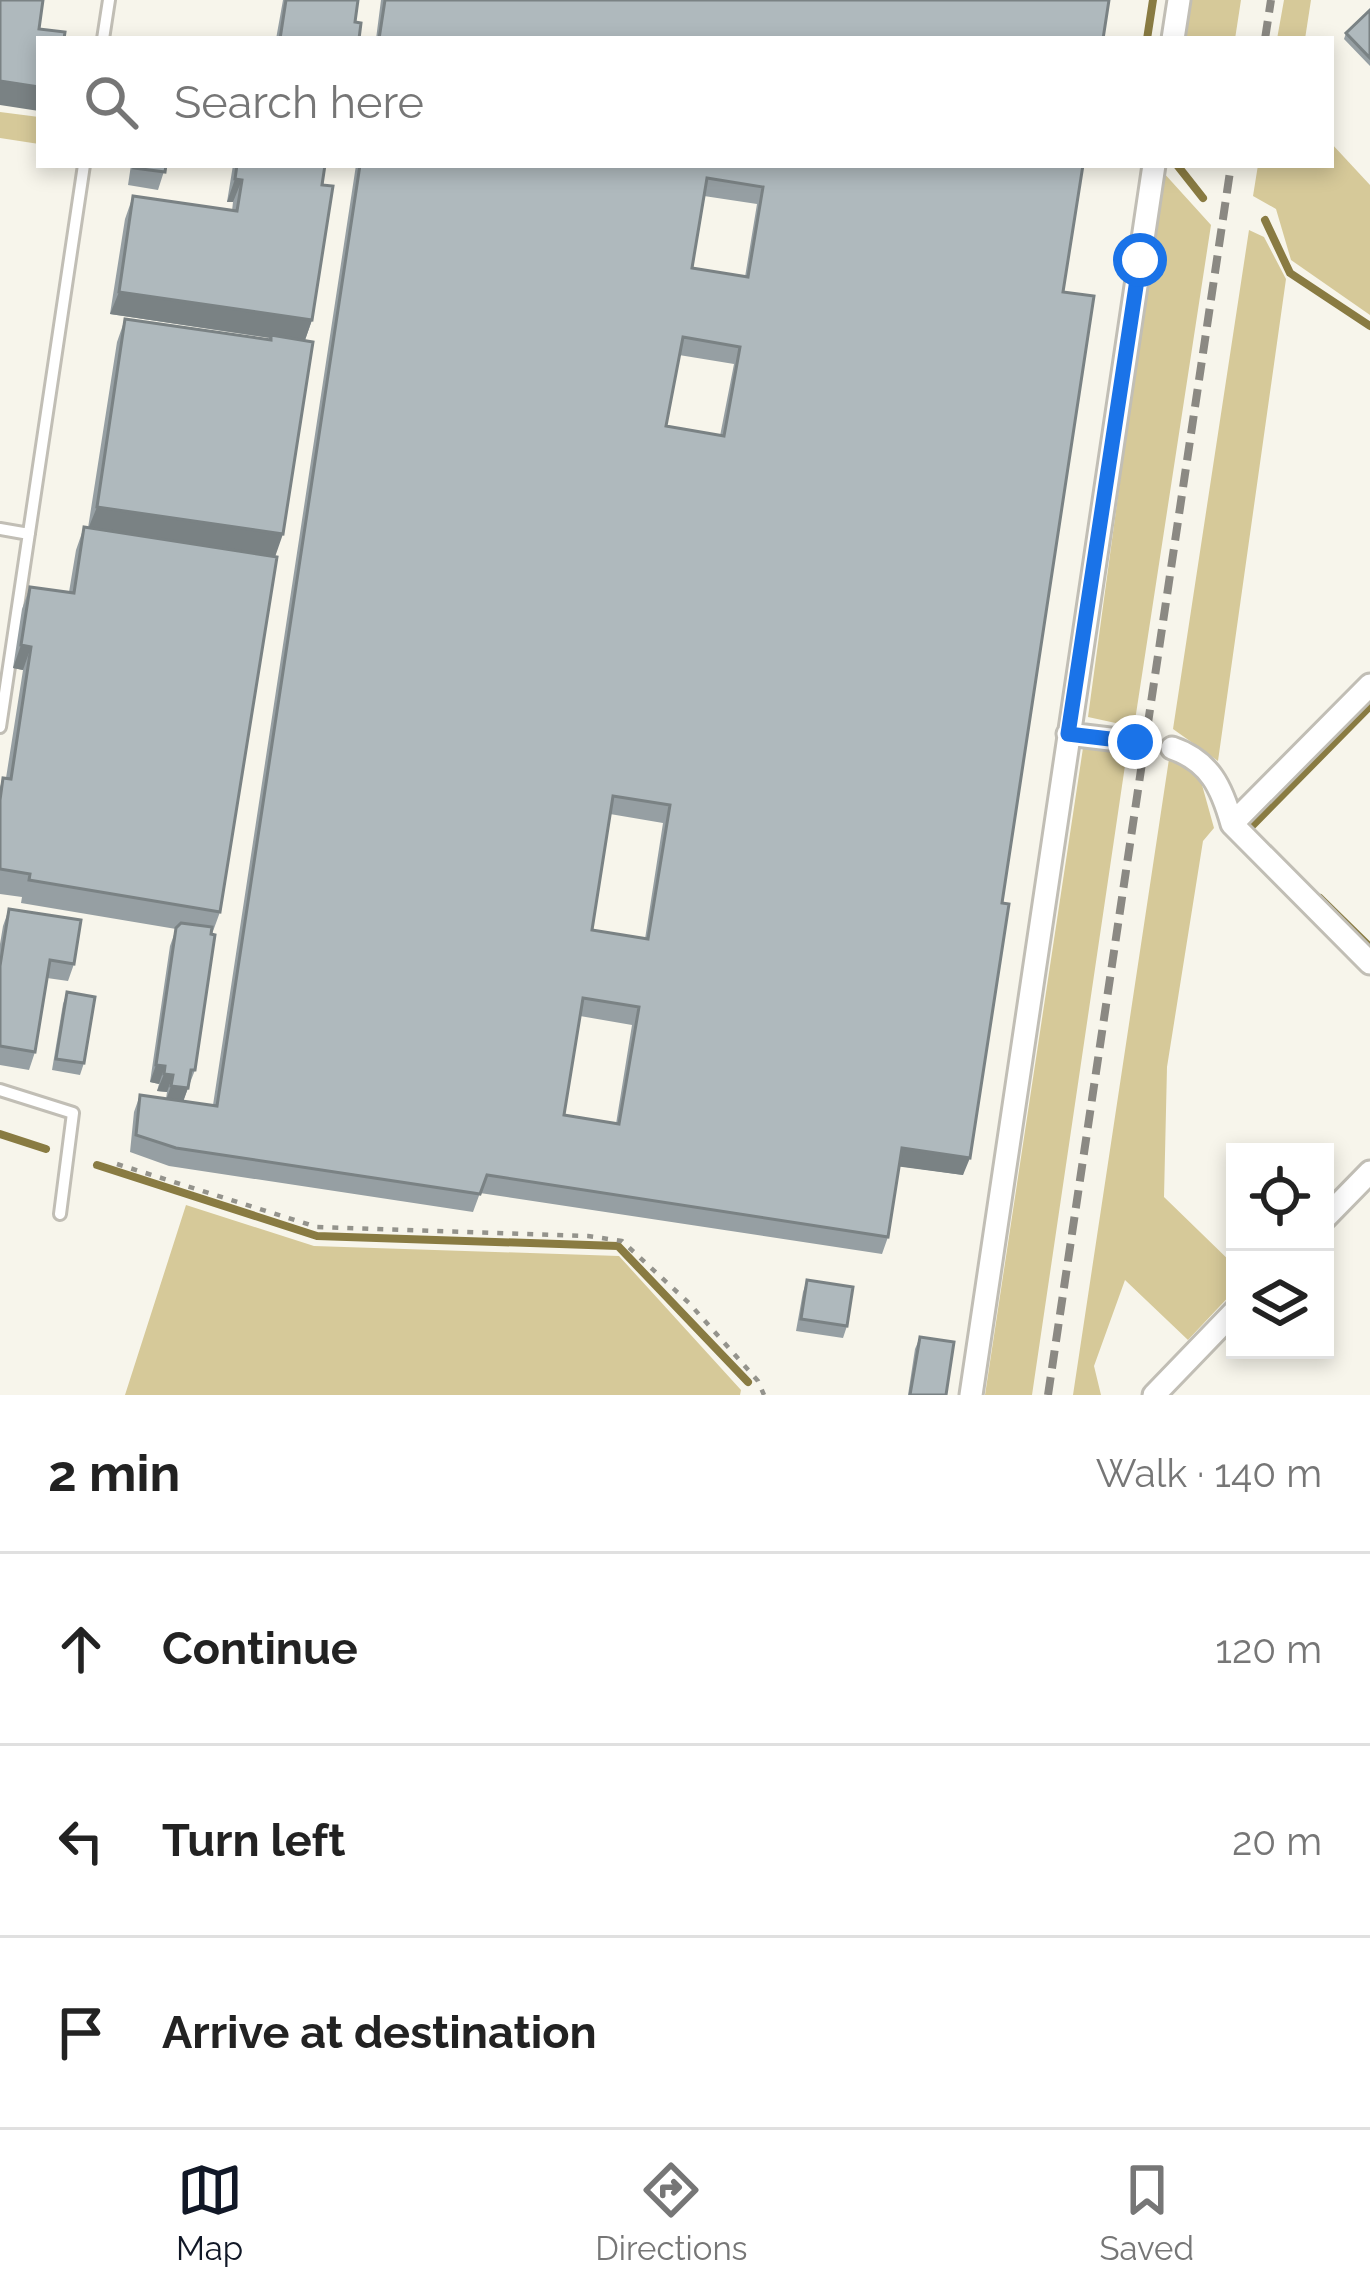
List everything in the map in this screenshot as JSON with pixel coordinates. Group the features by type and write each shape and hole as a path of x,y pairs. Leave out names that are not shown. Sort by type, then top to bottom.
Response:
{"street":[{"path":"1173,36 1179,0"},
{"path":"971,1395 1154,168"},
{"path":"1232,824 1370,686"},
{"path":"1068,734 1135,742"},
{"path":"1172,748 1194,755 1210,771 1225,796 1232,824 1370,963"},
{"path":"1334,1209 1370,1172"},
{"path":"1154,1395 1226,1320"}],"lane":[{"path":"103,36 109,0"},
{"path":"0,727 84,168"},
{"path":"0,529 29,534"},
{"path":"0,1090 73,1113 60,1214"}],"path":[{"path":"117,1163 317,1227 622,1240 689,1303 758,1381 764,1395"}],"shaded area":[{"path":"1190,0 1241,0 1235,36 1184,36"},
{"path":"1284,0 1311,0 1305,36 1278,36"},
{"path":"0,112 36,117 36,144 0,138"},
{"path":"1334,146 1370,185 1370,315 1291,260 1276,209 1253,196 1258,168 1334,168"},
{"path":"1162,171 1211,225 1134,727 1088,717"},
{"path":"1249,230 1264,237 1286,279 1218,761 1173,729"},
{"path":"1083,748 1127,752 1032,1395 985,1395"},
{"path":"1169,759 1199,774 1214,828 1203,841 1167,1067 1164,1197 1226,1257 1226,1300 1188,1340 1125,1280 1094,1366 1101,1395 1073,1395"},
{"path":"186,1205 314,1246 619,1256 741,1390 740,1395 125,1395"}],"building":[{"path":"0,0 43,0 39,29 65,32 64,36 36,36 36,87 0,81"},
{"path":"286,0 358,0 355,22 361,23 359,36 280,36"},
{"path":"385,0 1109,0 1103,36 379,36"},
{"path":"1370,10 1370,58 1346,33"},
{"path":"237,168 325,168 322,185 333,186 312,320 119,292 133,196 237,211 242,180 235,179"},
{"path":"360,168 1083,168 1063,292 1094,296 1002,903 1009,904 970,1158 902,1148 888,1237 487,1175 480,1194 176,1148 136,1135 140,1095 217,1106","holes":["707,178 763,187 748,277 692,268","683,337 740,347 724,436 666,426","613,796 670,805 648,939 592,930","583,998 639,1007 619,1124 564,1115"]},
{"path":"125,319 313,342 283,534 97,507"},
{"path":"84,527 277,557 220,912 29,880 30,874 0,869 3,778 11,779 31,647 21,645 30,587 74,593"},
{"path":"9,909 81,920 74,964 50,960 35,1052 0,1046 0,966"},
{"path":"181,923 212,927 215,935 195,1070 191,1070 188,1088 171,1086 173,1075 164,1074 165,1066 156,1065 176,928"},
{"path":"67,992 95,997 84,1063 56,1059"},
{"path":"807,1280 853,1287 847,1326 801,1319"},
{"path":"920,1337 954,1342 946,1395 910,1395"}],"waterway":[{"path":"1147,36 1153,0"},
{"path":"1179,168 1203,198"},
{"path":"1265,220 1290,273 1370,326"},
{"path":"1253,833 1249,829 1370,706"},
{"path":"1320,898 1370,947"},
{"path":"0,1134 46,1149"},
{"path":"97,1165 317,1236 618,1246 748,1382"}],"tunnel":[{"path":"1135,742 1172,748"}],"railway":[{"path":"1265,36 1271,0"},
{"path":"1048,1395 1231,168"}],"route":[{"path":"1135,742 1068,734 1140,260"}]}
